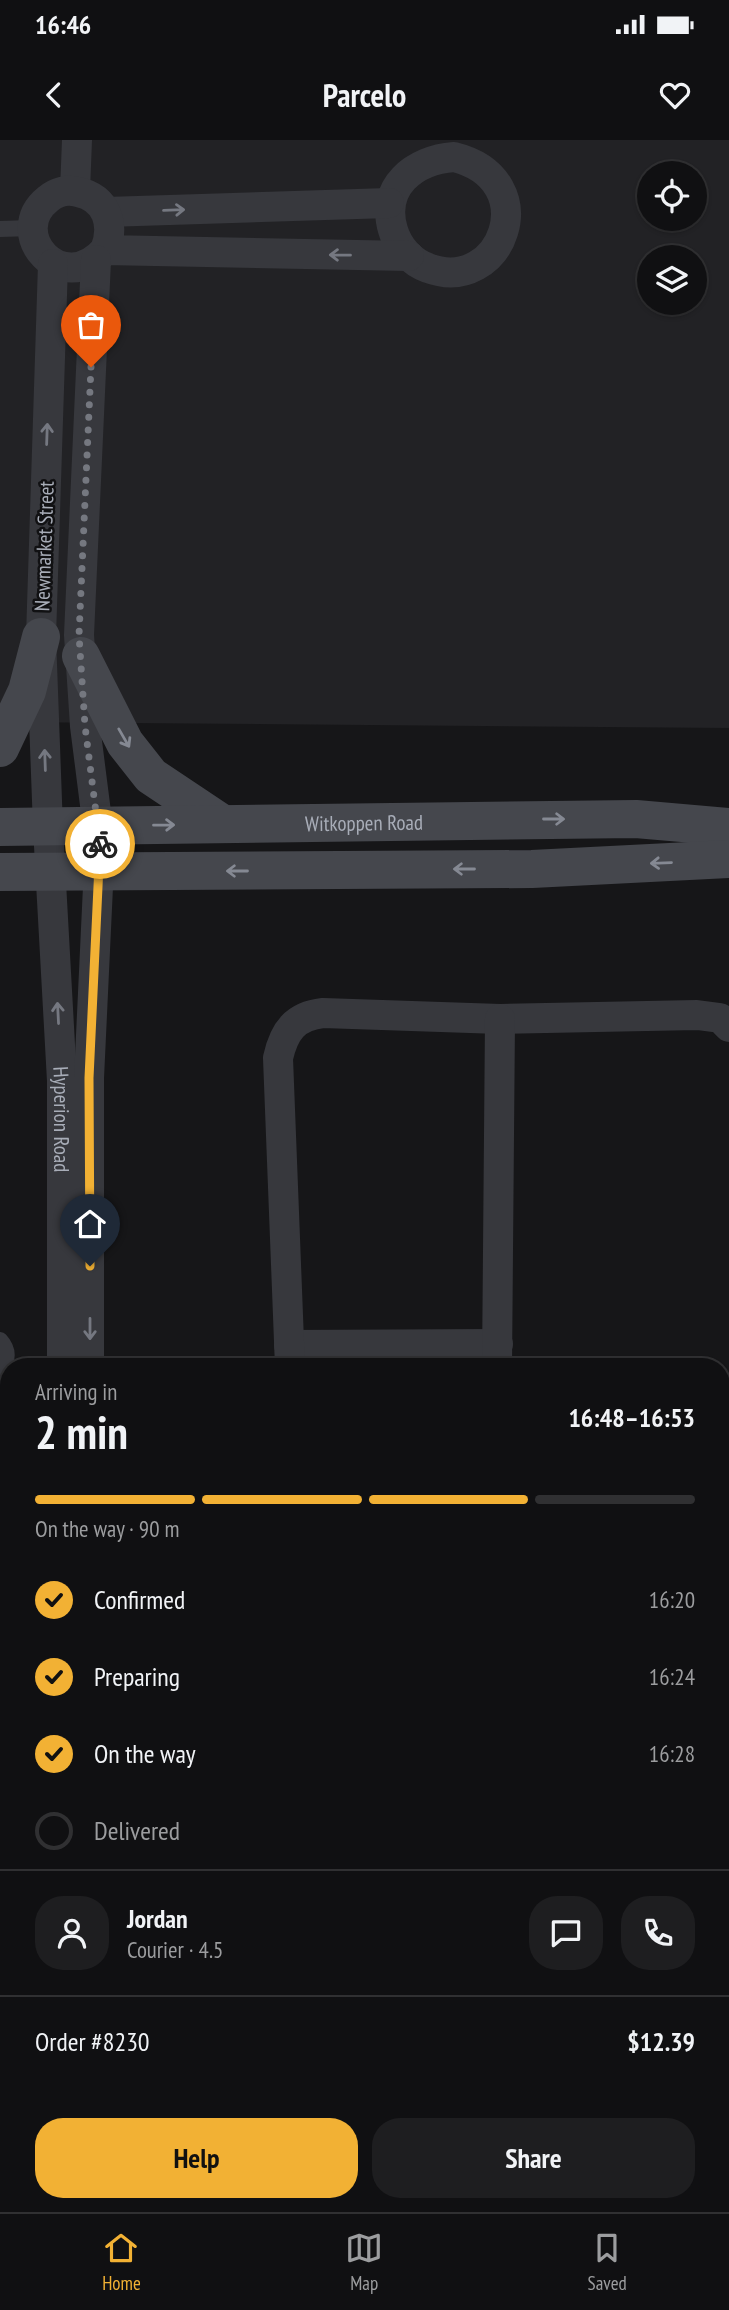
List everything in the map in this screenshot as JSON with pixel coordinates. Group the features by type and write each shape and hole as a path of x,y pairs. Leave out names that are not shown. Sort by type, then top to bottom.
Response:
{"main road":[{"path":"0,748 12,729 27,691 41,637"},
{"path":"81,656 125,743 151,776 223,824"},
{"name":"Witkoppen Road","path":"0,827 636,819 729,827"},
{"path":"0,872 533,869 729,859"}],"street":[{"path":"75,191 77,140"},
{"path":"435,149 454,157 483,154 506,207 505,227 498,245 478,264 454,272 438,272 421,266 409,256 392,228 389,203 404,178 435,149"},
{"path":"100,255 110,238 106,212 98,201 75,191 62,191 41,205 32,228 38,249 53,264 75,268 100,255 409,256"},
{"path":"106,212 389,203"},
{"name":"Newmarket Street","path":"96,827 81,656 100,255"},
{"name":"Newmarket Street","path":"50,870 41,637 53,264"},
{"name":"Hyperion Road","path":"89,1358 89,1078 100,872 100,844 96,827"},
{"name":"Hyperion Road","path":"50,870 62,1081 62,1358"},
{"path":"500,1019 498,1356 289,1356 278,1058 283,1038 301,1018 323,1013 500,1019 698,1015 720,1018 729,1027"}],"lane":[{"path":"0,229 32,228"},
{"path":"0,1340 7,1351 7,1358"}],"shaded area":[{"path":"0,140 729,140 729,728 0,722"}],"way so far":[{"path":"91,367 79,635 85,726 100,844"}],"route":[{"path":"90,1266 89,1078 100,844"}]}
